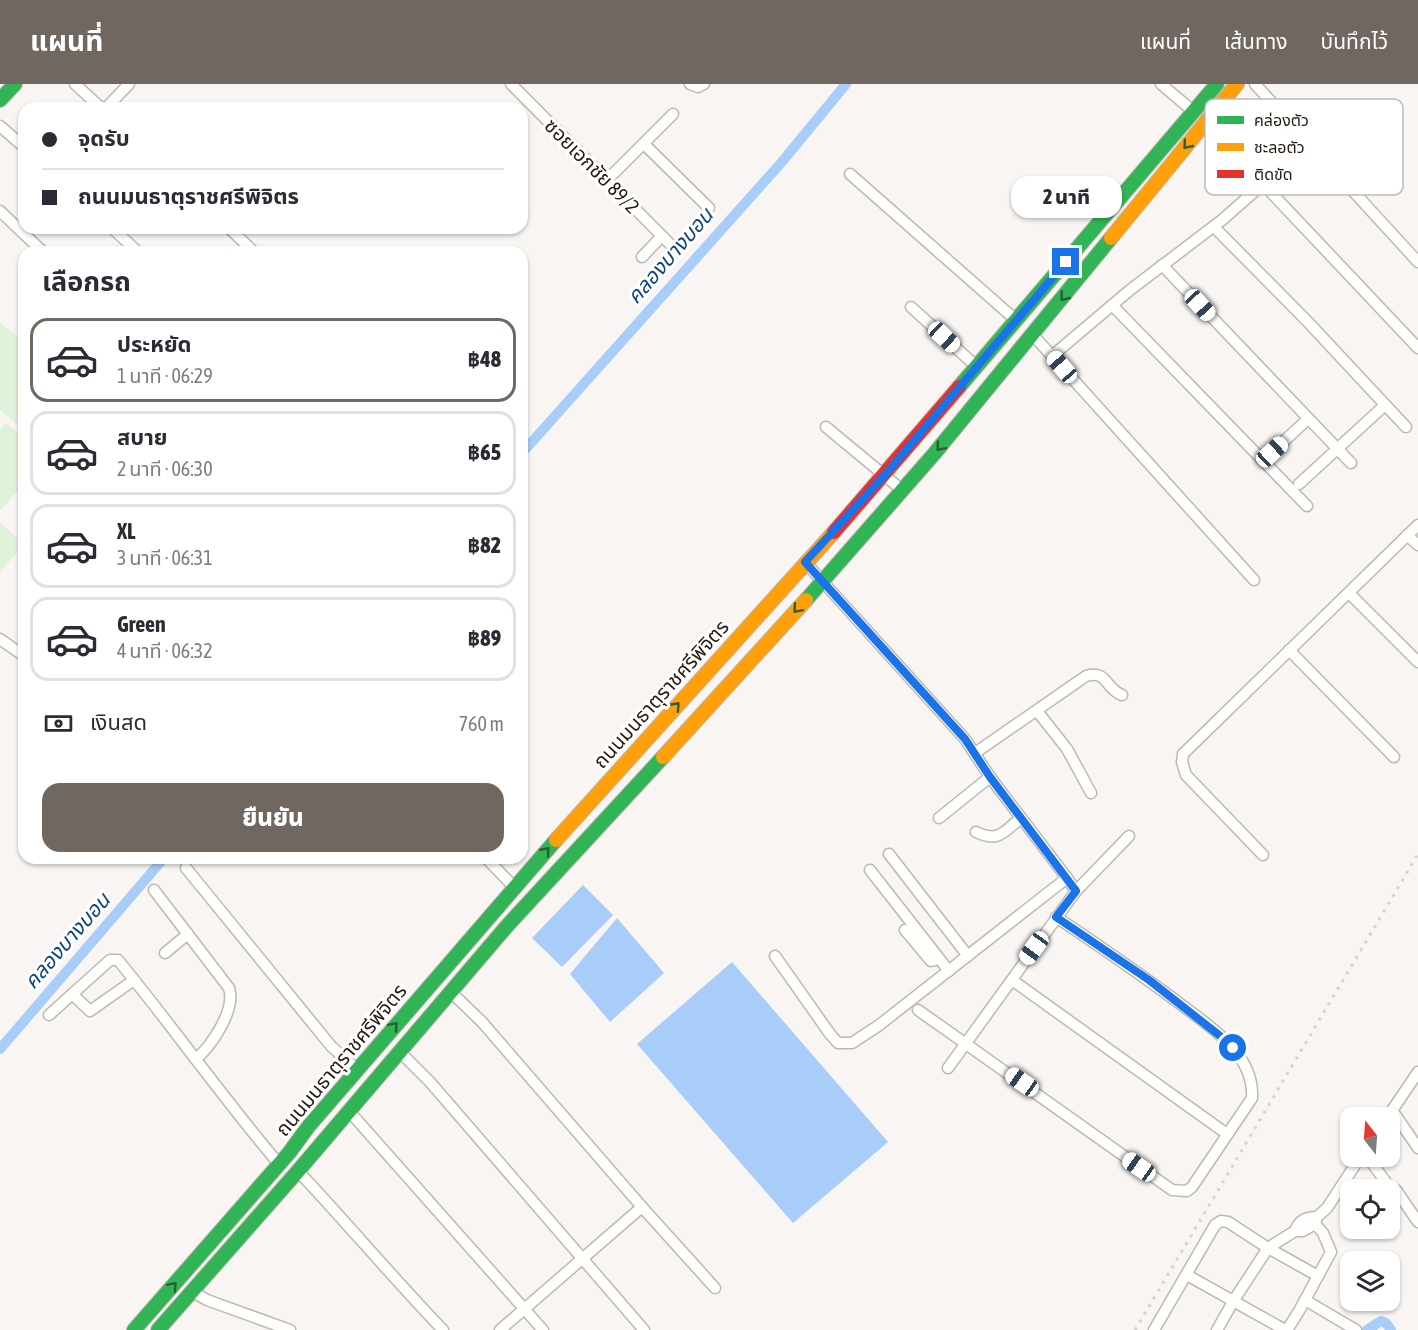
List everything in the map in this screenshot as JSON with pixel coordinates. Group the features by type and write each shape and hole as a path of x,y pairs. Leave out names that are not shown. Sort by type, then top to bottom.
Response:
{"street":[{"path":"0,100 15,84"},
{"path":"75,84 94,102"},
{"path":"112,102 129,84"},
{"name":"ซอยเอกชัย 89/2","path":"511,84 673,247"},
{"path":"690,84 698,87 704,84"},
{"path":"1161,84 1194,112"},
{"name":"ถนนมนธาตุราชศรีพิจิตร","path":"134,1330 279,1164 514,887 884,476 1217,84"},
{"name":"ถนนมนธาตุราชศรีพิจิตร","path":"1225,99 1238,84"},
{"path":"1255,84 1269,99"},
{"path":"607,180 673,114"},
{"name":"ถนนมนธาตุราชศรีพิจิตร","path":"161,1329 191,1291 298,1171 507,926 772,639 902,490 1033,335 1204,124"},
{"path":"0,126 18,142"},
{"path":"644,144 710,208"},
{"path":"850,174 1017,321"},
{"path":"1052,356 1162,265 1214,227 1250,195"},
{"path":"1273,195 1418,348"},
{"path":"1358,195 1418,262"},
{"path":"0,212 18,229"},
{"path":"1214,227 1307,321 1406,427"},
{"path":"24,234 37,246"},
{"path":"118,234 132,246"},
{"path":"235,234 248,246"},
{"path":"642,257 662,236"},
{"path":"1162,265 1351,463"},
{"path":"1112,305 1307,506"},
{"path":"911,307 977,368"},
{"path":"1033,335 1254,580"},
{"path":"1299,484 1384,405"},
{"path":"1272,452 1308,419"},
{"path":"826,427 902,490"},
{"path":"1263,855 1186,775 1182,762 1183,754 1418,525"},
{"path":"1407,535 1418,545"},
{"path":"805,562 948,719 1076,891"},
{"path":"1349,593 1418,662"},
{"path":"0,639 18,652"},
{"path":"1290,650 1394,757"},
{"path":"975,753 1086,676 1092,674 1103,677 1110,688 1122,695"},
{"path":"1037,711 1067,749 1091,793"},
{"path":"939,818 990,777"},
{"path":"976,832 988,838 995,838 1021,818"},
{"path":"948,1068 1076,891 1129,836"},
{"path":"889,854 968,956"},
{"path":"492,864 514,887"},
{"path":"186,868 331,1046 357,1070"},
{"path":"870,870 948,971"},
{"path":"775,956 838,1043 845,1044 860,1040 1067,878"},
{"path":"154,890 229,988 231,995 220,1027 207,1050 196,1059"},
{"path":"918,1010 1172,1190 1187,1191 1192,1187 1252,1098 1253,1088 1249,1074 1233,1048 1224,1039 1149,980 1056,917"},
{"path":"904,930 931,961 939,959"},
{"path":"165,953 188,934"},
{"path":"49,1015 110,960 118,960 279,1164"},
{"path":"72,994 86,1010 90,1011 134,980"},
{"path":"1012,980 1227,1134"},
{"path":"451,992 482,1022 715,1288"},
{"path":"399,1051 430,1082 644,1330"},
{"path":"1395,1107 1418,1072"},
{"path":"349,1111 543,1330"},
{"path":"1400,1126 1418,1148"},
{"path":"1217,1330 1268,1248 1295,1231 1302,1231 1320,1216 1353,1167"},
{"path":"1375,1167 1388,1185 1396,1190 1418,1222"},
{"path":"298,1171 342,1217 394,1279 443,1330"},
{"path":"500,1330 642,1207"},
{"path":"1187,1275 1286,1330 1331,1252 1323,1233 1320,1216"},
{"path":"1159,1328 1215,1225 1221,1221 1228,1222 1318,1276"},
{"path":"191,1291 207,1300 290,1330"},
{"path":"1305,1300 1356,1330"},
{"path":"150,1312 161,1329"}],"green space":[{"path":"0,323 18,337 18,425 0,410"},
{"path":"6,423 18,433 18,490 0,511 0,430"},
{"path":"0,522 18,538 18,551 0,572"}],"water":[{"path":"583,885 613,915 562,967 532,938"},
{"path":"617,918 664,973 610,1022 570,974"},
{"path":"732,962 888,1142 793,1223 637,1044"}],"waterway":[{"name":"คลองบางบอน","path":"528,446 781,163 846,84"},
{"name":"คลองบางบอน","path":"0,1049 159,864"},
{"path":"1367,1330 1381,1321 1386,1323 1391,1330"}],"railway":[{"path":"1135,1330 1418,854"}],"traffic: fast":[{"path":"0,100 15,84"},
{"path":"959,387 1217,84"},
{"path":"806,600 934,454 1111,238"},
{"path":"158,1330 298,1171 507,926 663,757"},
{"path":"134,1330 289,1153 308,1127 556,840"}],"traffic: slow":[{"path":"1225,99 1237,84"},
{"path":"1111,238 1205,123"},
{"path":"556,840 834,532"},
{"path":"663,757 806,600"}],"traffic: jam":[{"path":"834,532 959,387"}],"route":[{"path":"1066,262 884,476 805,562 965,739 1000,791 1060,867 1076,891 1056,917 1149,980 1233,1048"}]}
